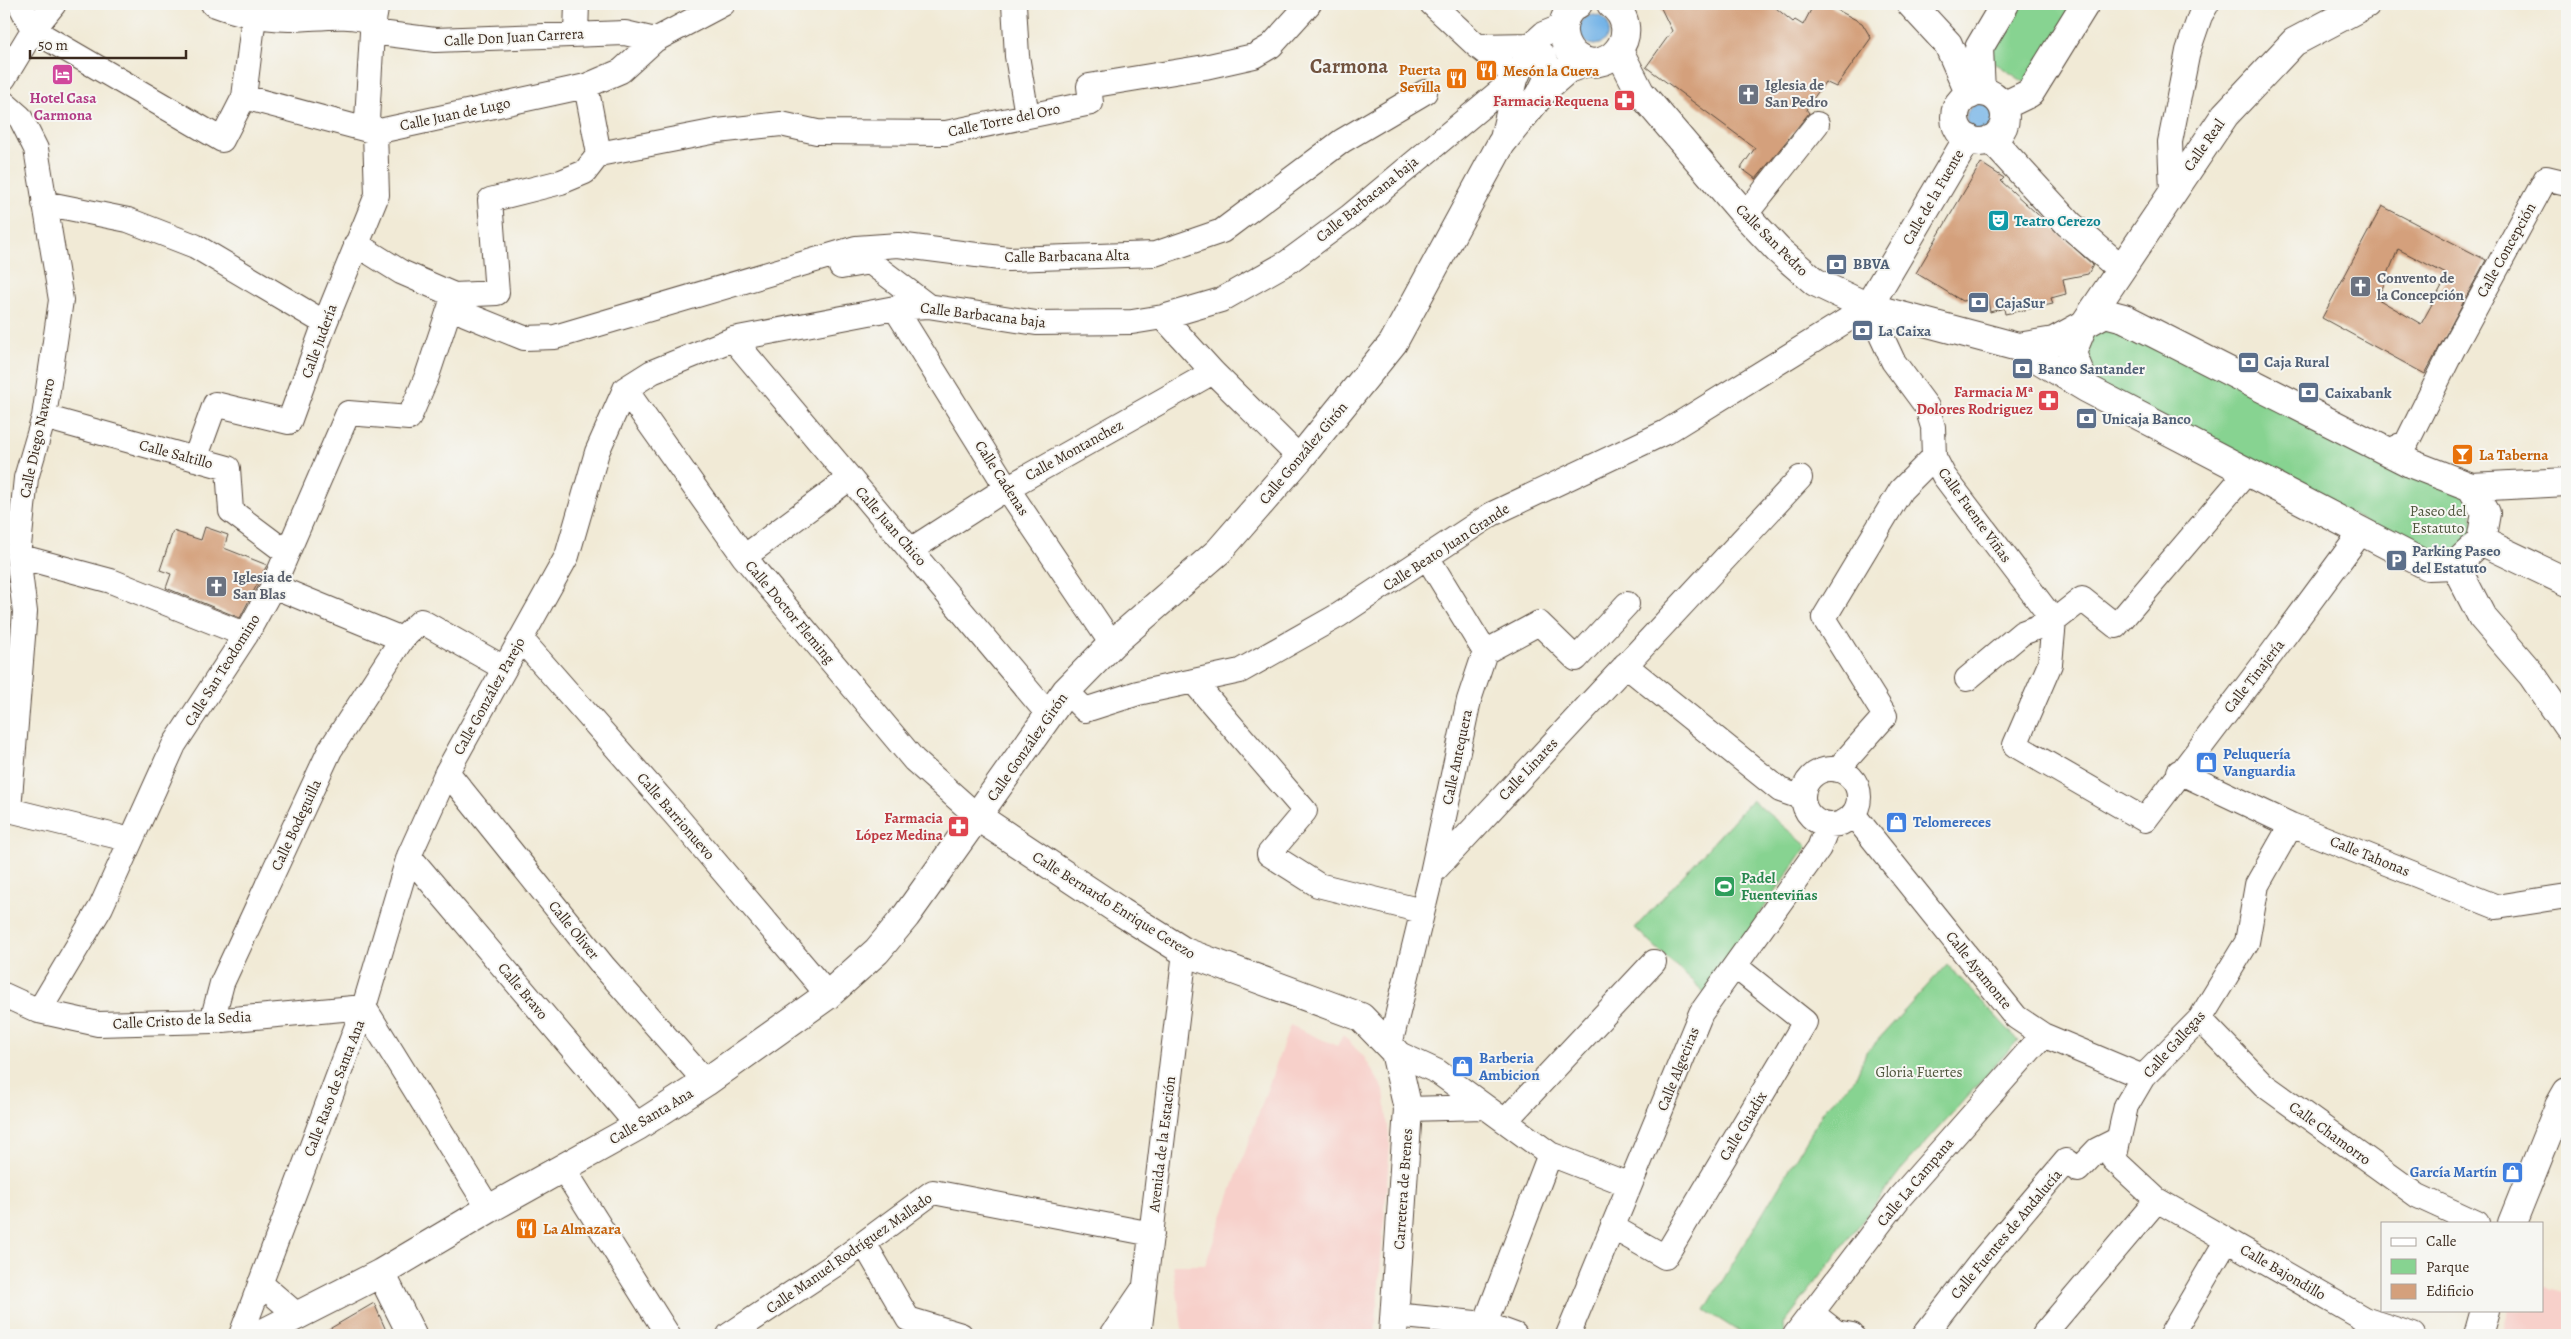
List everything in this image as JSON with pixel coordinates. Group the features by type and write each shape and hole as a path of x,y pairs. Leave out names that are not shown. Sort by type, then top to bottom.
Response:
{"street":[{"path":"20,4 33,30 222,140 244,97 254,24 232,9"},
{"path":"4,78 33,30 54,4"},
{"path":"576,4 576,33"},
{"name":"Calle Juan de Lugo","path":"244,97 375,132 586,86 621,71 655,40 723,4"},
{"path":"1014,4 1017,56 1027,114"},
{"name":"Calle Torre del Oro","path":"599,154 717,131 782,124 817,132 946,133 1027,114 1091,103 1089,86 1205,68 1254,56 1271,46 1309,4"},
{"path":"1432,4 1477,46 1516,77"},
{"path":"1578,4 1569,11 1563,26 1566,44 1579,58 1587,62"},
{"path":"1910,4 1948,44 1984,98 2005,114 2002,129 1979,139"},
{"path":"1984,98 1979,48 2005,4"},
{"path":"2085,4 2030,93 1963,99 1956,112 1957,127 1979,139 2069,224 2120,268"},
{"path":"2172,191 2170,142 2188,51 2200,16 2207,4"},
{"name":"Calle Real","path":"2083,326 2120,268 2225,115 2294,42 2366,4"},
{"path":"1618,6 1625,22 1626,32 1619,51"},
{"name":"Calle Don Juan Carrera","path":"232,9 290,19 359,17 374,19 435,40 551,38 576,33 625,33 655,40"},
{"name":"Calle Judería","path":"195,459 215,404 289,422 325,323 377,196 375,132 367,120 374,19"},
{"path":"1501,144 1516,77 1531,45 1543,34 1563,26"},
{"path":"1477,46 1531,45 1544,56 1550,70 1548,80 1532,104"},
{"name":"Calle González Girón","path":"978,816 1066,691 1112,644 1219,551 1300,458 1393,344 1501,144 1532,104 1546,88 1568,70 1587,62 1605,60 1619,51"},
{"name":"Calle San Pedro","path":"1619,51 1640,92 1745,215 1778,250 1815,282 1868,307 2018,347"},
{"name":"Calle Barbacana baja","path":"625,389 652,372 734,339 895,308 928,306 1036,323 1132,322 1163,317 1221,300 1288,262 1349,217 1516,77"},
{"path":"356,244 401,272 454,295 497,292 490,200 561,182 585,172 599,154 586,86"},
{"name":"Calle Barbacana Alta","path":"454,295 465,314 524,338 555,337 856,248 898,245 1008,259 1155,254 1222,231 1342,142 1424,92"},
{"name":"Calle Diego Navarro","path":"4,103 20,117 36,149 61,300 44,417 26,478 18,556 13,584 25,612 9,810 131,840"},
{"path":"1745,215 1817,124"},
{"name":"Calle de la Fuente","path":"1868,307 1979,139"},
{"name":"Calle Concepción","path":"2394,448 2407,442 2454,347 2546,178 2567,183"},
{"path":"44,203 128,220 195,246 325,323"},
{"name":"Calle Barbacana Alta","path":"672,303 719,300 800,276 870,262 928,306"},
{"name":"Calle San Teodomino","path":"39,1011 101,907 174,745 246,636 273,586 348,413 409,418 427,376 454,295"},
{"path":"1868,307 1893,361 1927,407 1933,427 1934,457"},
{"name":"Calle Beato Juan Grande","path":"1066,691 1085,710 1138,693 1240,671 1340,616 1492,514 1666,432 1868,307"},
{"name":"Calle Cadenas","path":"895,308 1007,488 1112,644"},
{"path":"2018,347 2054,341 2105,313 2124,318 2394,448 2412,464 2471,487 2558,482"},
{"path":"1163,317 1213,372 1300,458"},
{"path":"2083,326 2072,353 2086,388"},
{"name":"Calle Juan Chico","path":"734,339 912,549 1048,714"},
{"path":"2018,347 2086,388 2428,566 2456,565 2481,542 2486,513 2503,498 2558,482"},
{"name":"Calle Montanchez","path":"912,549 1007,488 1213,372"},
{"name":"Calle Doctor Fleming","path":"625,389 744,557 914,760 978,816"},
{"name":"Calle González Parejo","path":"364,1007 409,856 447,772 567,556 598,452 625,389"},
{"name":"Calle Saltillo","path":"44,417 228,468 231,511 287,553"},
{"name":"Calle Fuente Viñas","path":"1837,770 1885,716 1824,618 1901,490 1934,457 1944,476 2054,621"},
{"path":"1967,679 2022,633 2054,621 2082,599 2116,626 2247,472"},
{"path":"744,557 850,478"},
{"name":"Calle Linares","path":"1432,873 1800,478"},
{"path":"2471,487 2486,513"},
{"name":"Calle Tinajería","path":"2054,621 2050,664 2015,745 2145,820 2179,772 2272,653 2362,531"},
{"path":"2481,542 2567,582"},
{"path":"18,556 111,581 246,636"},
{"path":"1427,557 1485,652 1539,623 1576,659 1627,604"},
{"path":"2456,565 2482,616 2532,675 2567,726"},
{"path":"273,586 402,639"},
{"name":"Calle Bodeguilla","path":"212,1021 222,983 330,750 402,639 421,621 504,668"},
{"name":"Calle Barrionuevo","path":"521,639 684,824 828,995"},
{"name":"Calle Antequera","path":"1392,1048 1469,700 1485,652"},
{"path":"1624,665 1780,790 1803,798"},
{"path":"1193,681 1305,811 1269,854 1318,885 1422,911"},
{"path":"1837,770 1846,774 1857,788 1857,806 1847,820 1828,825 1820,823 1808,813 1803,798 1804,789 1813,775 1821,771 1837,770"},
{"name":"Calle Oliver","path":"447,772 604,967 706,1082"},
{"name":"Calle Tahonas","path":"2179,772 2291,825 2497,906 2567,896"},
{"name":"Calle Ayamonte","path":"1853,814 2016,1017 2043,1035 2143,1077"},
{"name":"Calle Bernardo Enrique Cerezo","path":"978,816 1080,886 1185,952 1361,1017 1392,1048"},
{"name":"Calle Santa Ana","path":"259,1335 381,1273 489,1209 638,1126 706,1082 828,995 877,951 906,916 978,816"},
{"name":"Calle Algeciras","path":"1568,1335 1614,1228 1700,1013 1819,848 1828,825"},
{"name":"Calle Gallegas","path":"2157,1200 2114,1160 2126,1106 2143,1077 2200,1019 2247,942 2257,885 2291,825"},
{"name":"Calle Bravo","path":"409,856 638,1126"},
{"name":"Avenida de la Estación","path":"1140,1335 1185,952"},
{"path":"1506,1121 1654,962"},
{"name":"Calle Guadix","path":"1614,1228 1665,1257 1805,1022 1735,966"},
{"name":"Calle Cristo de la Sedia","path":"4,995 39,1011 98,1024 212,1021 364,1007"},
{"name":"Calle Raso de Santa Ana","path":"364,1007 489,1209"},
{"name":"Calle Raso de Santa Ana","path":"241,1335 364,1007"},
{"name":"Calle Chamorro","path":"2200,1019 2264,1085 2418,1196 2475,1222"},
{"name":"Calle La Campana","path":"1795,1335 1813,1314 1900,1197 2043,1035"},
{"path":"1392,1048 1438,1072 1550,1154 1630,1185"},
{"name":"Carretera de Brenes","path":"1392,1048 1408,1110 1394,1325"},
{"path":"2512,1222 2559,1106 2567,1092"},
{"path":"1408,1110 1483,1106"},
{"name":"Calle Fuentes de Andalucía","path":"1924,1335 1983,1259 2066,1161 2078,1170 2097,1150 2117,1140"},
{"path":"1485,1324 1550,1154"},
{"path":"563,1168 668,1335"},
{"name":"Calle Manuel Rodríguez Mallado","path":"729,1335 864,1243 933,1192 1152,1234"},
{"path":"2043,1335 2157,1200"},
{"name":"Calle Bajondillo","path":"2157,1200 2227,1240 2361,1327 2413,1335"},
{"path":"2171,1335 2227,1240"},
{"path":"864,1243 908,1319 961,1335"},
{"path":"381,1273 412,1335"},
{"path":"260,1283 298,1316"},
{"path":"1112,1335 1145,1286"},
{"path":"2478,1335 2485,1312"},
{"path":"1813,1314 1836,1332 1852,1335"},
{"path":"1394,1325 1485,1324 1515,1335"}],"shaded area":[{"path":"1290,1025 1337,1046 1343,1035 1364,1057 1384,1090 1390,1146 1375,1335 1183,1335 1173,1265 1205,1265"},
{"path":"2544,1286 2567,1292 2567,1335 2501,1335 2507,1312 2544,1312"}],"green space":[{"path":"2013,4 2077,4 2027,84 1983,55"},
{"name":"Paseo del Estatuto","path":"2119,322 2466,495 2471,504 2474,534 2452,555 2430,555 2091,381 2084,338"},
{"name":"Padel Fuenteviñas","path":"1752,800 1807,846 1705,993 1635,928"},
{"name":"Gloria Fuertes","path":"1947,964 2018,1040 1900,1171 1783,1325 1784,1335 1744,1335 1705,1310 1827,1106 1855,1079 1866,1053"}],"water":[{"path":"1594,15 1604,20 1609,30 1604,40 1594,45 1584,40 1579,30 1584,20"},
{"path":"1980,104 1990,108 1994,118 1990,128 1980,132 1970,128 1966,118 1970,108"}],"building":[{"name":"Iglesia de San Pedro","path":"1659,4 1771,4 1793,22 1795,20 1803,25 1814,4 1826,4 1862,23 1871,38 1836,87 1825,82 1806,109 1809,113 1756,179 1741,168 1755,148 1646,67 1672,31"},
{"name":"Teatro Cerezo","path":"1981,163 2004,178 2001,181 2093,265 2088,274 2063,279 2066,294 2051,298 2053,304 2005,314 2004,308 1990,312 1987,296 1962,301 1916,273"},
{"name":"Convento de la Concepción","path":"2382,206 2486,260 2425,374 2322,318","holes":["2398,249 2448,275 2421,324 2378,299"]},
{"name":"Iglesia de San Blas","path":"205,527 228,535 224,548 267,565 240,618 166,588 171,574 160,570 173,531 201,540"},
{"path":"374,1303 388,1335 319,1335"}],"place":[{"name":"Mesón la Cueva","path":"1487,71"},
{"name":"Hotel Casa Carmona","path":"63,75"},
{"name":"Puerta Sevilla","path":"1457,79"},
{"name":"Iglesia de San Pedro","path":"1749,94"},
{"name":"Farmacia Requena","path":"1625,101"},
{"name":"Teatro Cerezo","path":"1998,221"},
{"name":"BBVA","path":"1837,264"},
{"name":"Convento de la Concepción","path":"2361,287"},
{"name":"CajaSur","path":"1979,303"},
{"name":"La Caixa","path":"1862,331"},
{"name":"Caja Rural","path":"2248,362"},
{"name":"Banco Santander","path":"2022,369"},
{"name":"Caixabank","path":"2309,393"},
{"name":"Farmacia Mª Dolores Rodriguez","path":"2049,401"},
{"name":"Unicaja Banco","path":"2086,419"},
{"name":"La Taberna","path":"2463,455"},
{"name":"Parking Paseo del Estatuto","path":"2396,560"},
{"name":"Iglesia de San Blas","path":"217,586"},
{"name":"Peluquería Vanguardia","path":"2207,763"},
{"name":"Telomereces","path":"1897,822"},
{"name":"Farmacia López Medina","path":"959,827"},
{"name":"Padel Fuenteviñas","path":"1725,887"},
{"name":"Barberia Ambicion","path":"1463,1067"},
{"name":"García Martín","path":"2513,1172"},
{"name":"La Almazara","path":"527,1229"}],"district":[{"name":"Carmona","path":"1349,66"}]}
